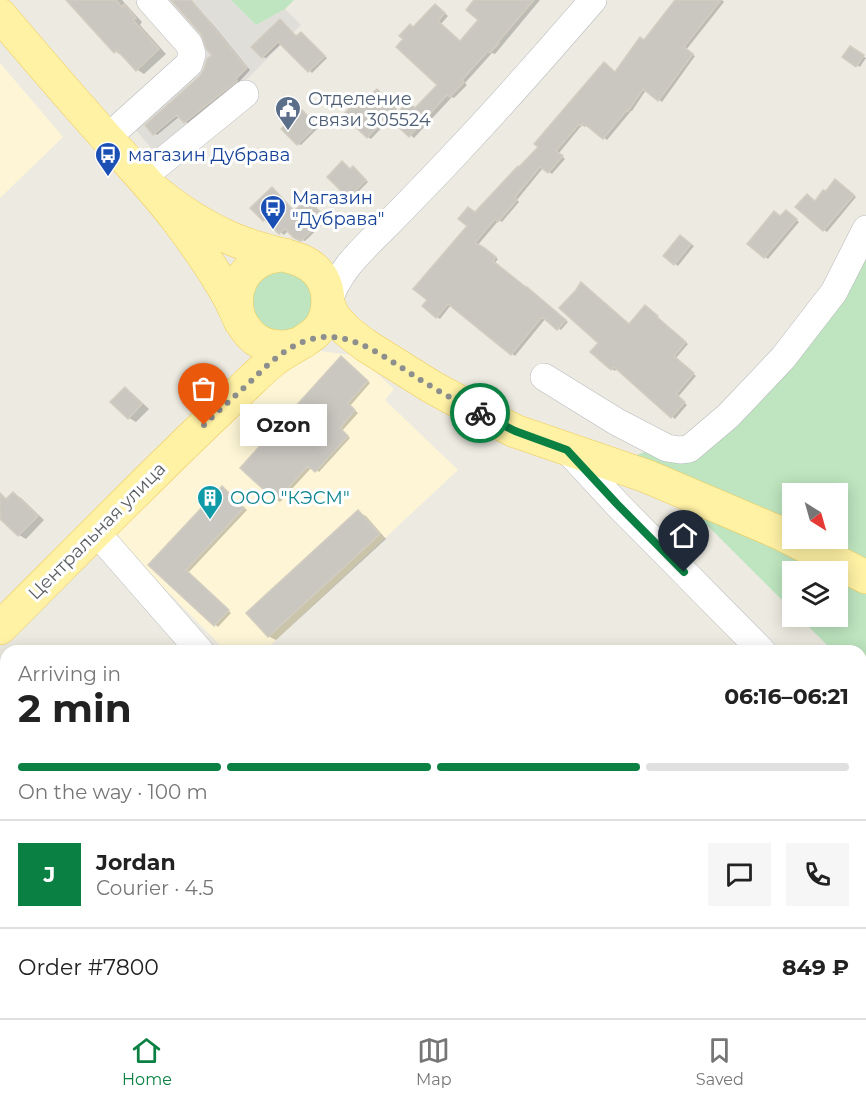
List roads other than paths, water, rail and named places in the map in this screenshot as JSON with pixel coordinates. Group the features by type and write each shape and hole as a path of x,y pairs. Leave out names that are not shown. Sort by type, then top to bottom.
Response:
{"main road":[{"path":"0,15 178,220 229,297 243,325 256,340 285,347 329,336 365,345"},
{"path":"149,184 172,205 199,223 235,240 298,260 317,271 326,286 328,304 321,326 313,335 273,361 220,410"},
{"path":"220,410 231,398 245,366 244,332 236,307 238,290 245,273 259,262 275,256 298,260"},
{"path":"328,304 334,317 365,345 432,387 515,431 646,476 780,533 866,577"},
{"name":"Центральная улица","path":"0,628 220,410"}],"street":[{"path":"107,138 189,64 192,54 189,44 150,0"},
{"path":"328,304 338,281 356,257 458,150 593,0"},
{"path":"149,184 244,94"},
{"path":"544,377 617,422 667,448 689,449 728,416 783,358 834,292 866,229"},
{"path":"298,260 332,269 356,257"},
{"path":"617,422 580,454 617,504 756,645"},
{"path":"96,532 195,645"}],"place":[{"name":"Отделение связи 305524","path":"288,132"},
{"name":"магазин Дубрава","path":"108,178"},
{"name":"Магазин \"Дубрава\"","path":"273,231"},
{"name":"Ozon","path":"204,425"},
{"name":"ООО \"КЭСМ\"","path":"210,521"}]}
